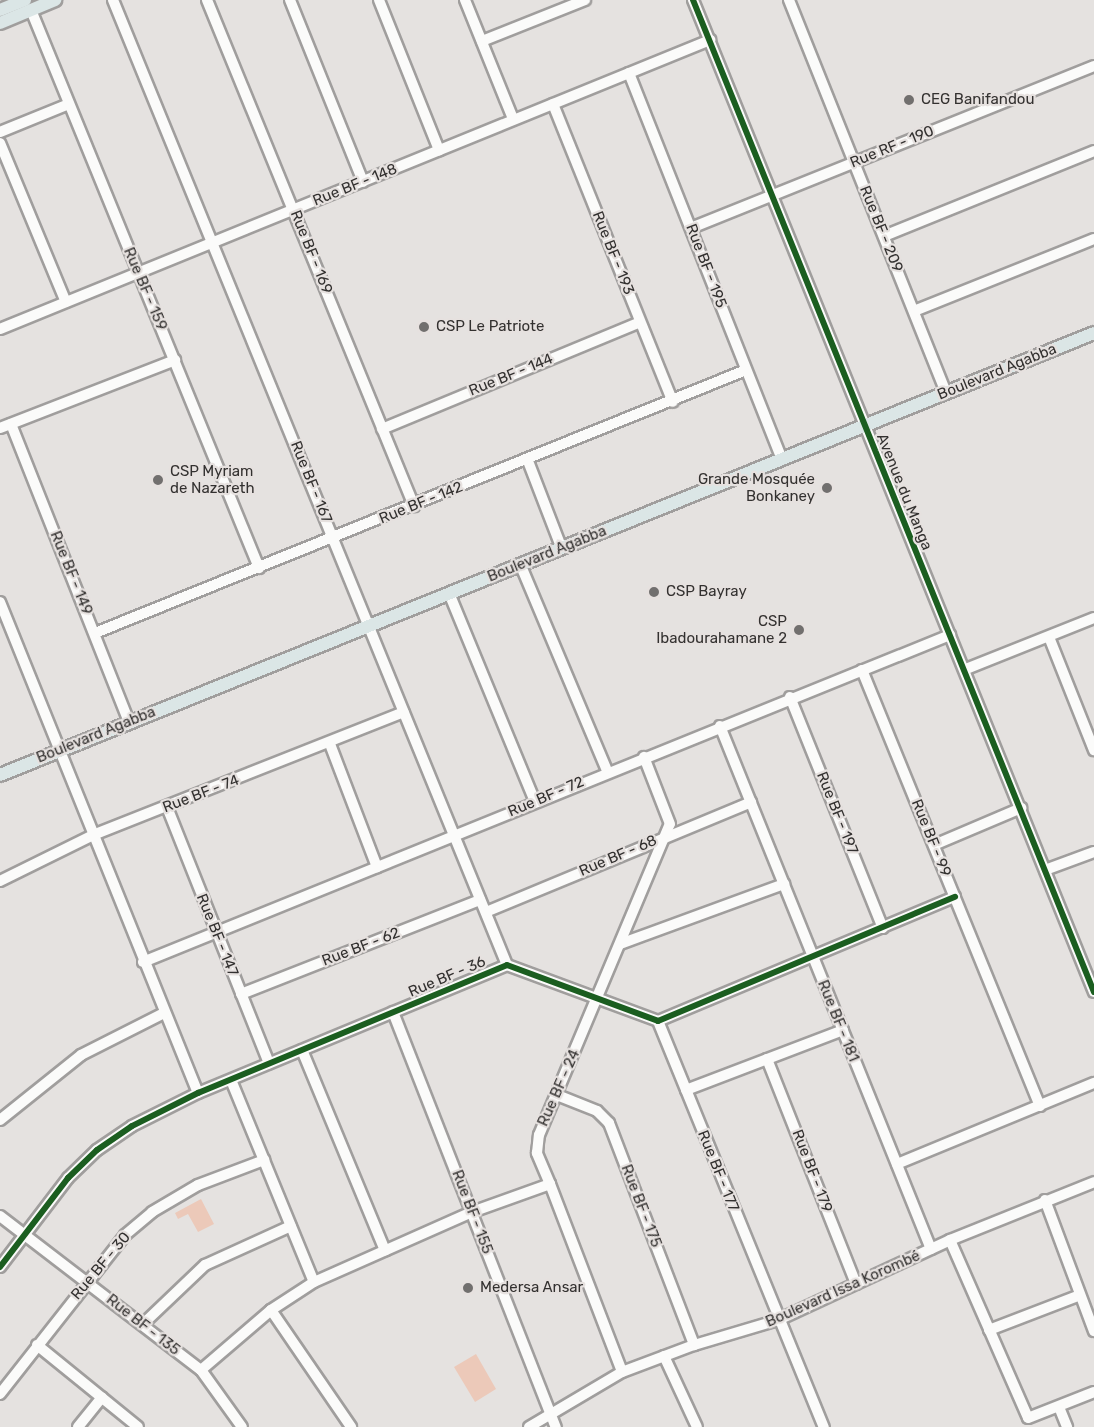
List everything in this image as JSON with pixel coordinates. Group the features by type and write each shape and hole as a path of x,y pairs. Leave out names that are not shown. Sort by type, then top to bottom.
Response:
{"main road":[{"path":"0,10 27,3 55,0"},
{"path":"0,23 27,3"},
{"name":"Boulevard Agabba","path":"0,775 59,748 521,566 782,460 863,424 1094,333"}],"street":[{"name":"Rue BF - 167","path":"113,0 507,965"},
{"name":"Rue BF - 169","path":"207,0 414,506"},
{"path":"290,0 363,182"},
{"path":"379,0 439,150"},
{"path":"465,0 513,119"},
{"path":"482,41 585,0"},
{"name":"Avenue du Manga","path":"693,0 863,424 966,669 1094,992"},
{"name":"Rue BF - 209","path":"789,0 946,392"},
{"name":"Rue BF - 159","path":"27,3 259,568"},
{"name":"Rue BF - 148","path":"0,329 710,40"},
{"name":"Rue RF - 190","path":"691,228 1094,66"},
{"name":"Rue BF - 195","path":"629,73 782,460"},
{"path":"0,132 69,104"},
{"name":"Rue BF - 193","path":"553,104 673,402"},
{"path":"0,143 66,302"},
{"path":"884,236 1094,151"},
{"path":"914,311 1094,239"},
{"name":"Rue BF - 144","path":"382,429 640,322"},
{"path":"0,428 175,360"},
{"name":"Rue BF - 142","path":"95,633 528,461 746,370"},
{"name":"Rue BF - 149","path":"11,424 129,722"},
{"path":"528,461 562,549"},
{"path":"521,566 607,771"},
{"path":"449,593 535,802"},
{"path":"0,602 143,962 198,1093"},
{"path":"966,669 1094,618"},
{"name":"Rue BF - 72","path":"143,962 607,771 950,635"},
{"path":"1049,637 1094,750"},
{"name":"Rue BF - 99","path":"862,670 1040,1106"},
{"name":"Rue BF - 197","path":"790,697 883,928"},
{"name":"Rue BF - 74","path":"0,882 93,835 330,744 404,712"},
{"name":"Rue BF - 181","path":"720,726 931,1249"},
{"path":"330,744 377,867"},
{"name":"Rue BF - 24","path":"622,1372 536,1143 666,836 669,815 644,757"},
{"name":"Rue BF - 68","path":"486,912 751,802"},
{"name":"Rue BF - 147","path":"166,807 269,1063"},
{"path":"934,845 1021,808"},
{"path":"1045,870 1094,852"},
{"path":"620,944 784,884"},
{"path":"658,1022 955,897"},
{"name":"Rue BF - 62","path":"241,994 480,900"},
{"name":"Rue BF - 36","path":"0,1267 68,1178 97,1150 132,1126 198,1093 507,965 658,1022"},
{"name":"Rue BF - 155","path":"393,1012 556,1427"},
{"path":"0,1120 81,1055 164,1013"},
{"name":"Rue BF - 177","path":"658,1022 778,1320 824,1427"},
{"path":"686,1090 843,1030"},
{"path":"302,1050 385,1250"},
{"name":"Rue BF - 179","path":"767,1059 856,1284"},
{"path":"231,1080 314,1282"},
{"path":"897,1164 1094,1083"},
{"name":"Rue BF - 175","path":"557,1095 597,1111 609,1123 694,1345"},
{"name":"Rue BF - 30","path":"0,1394 125,1235 152,1212 198,1185 264,1160"},
{"name":"Boulevard Issa Korombé","path":"529,1427 550,1412 622,1372 694,1345 778,1320 950,1240 1094,1182"},
{"path":"201,1370 271,1310 314,1282 472,1212 550,1184"},
{"path":"1045,1200 1094,1332"},
{"name":"Rue BF - 135","path":"0,1216 201,1370 242,1427"},
{"path":"143,1324 205,1265 291,1226"},
{"path":"950,1240 1026,1423 1094,1392"},
{"path":"989,1330 1080,1295"},
{"path":"271,1310 351,1427"},
{"path":"38,1345 138,1427"},
{"path":"664,1356 697,1427"},
{"path":"78,1427 102,1397"},
{"path":"1059,1407 1067,1427"}],"shaded area":[{"path":"201,1199 214,1224 198,1232 188,1214 178,1219 175,1213"},
{"path":"476,1354 496,1389 475,1402 454,1367"}],"cycle path":[{"path":"693,0 1094,992"},
{"path":"0,1267 68,1178 97,1150 132,1126 198,1093 507,965 658,1021 955,897"}],"place":[{"name":"CEG Banifandou","path":"909,100"},
{"name":"CSP Le Patriote","path":"424,327"},
{"name":"CSP Myriam de Nazareth","path":"158,480"},
{"name":"Grande Mosquée Bonkaney","path":"827,488"},
{"name":"CSP Bayray","path":"654,592"},
{"name":"CSP Ibadourahamane 2","path":"799,630"},
{"name":"Medersa Ansar","path":"468,1288"}]}
